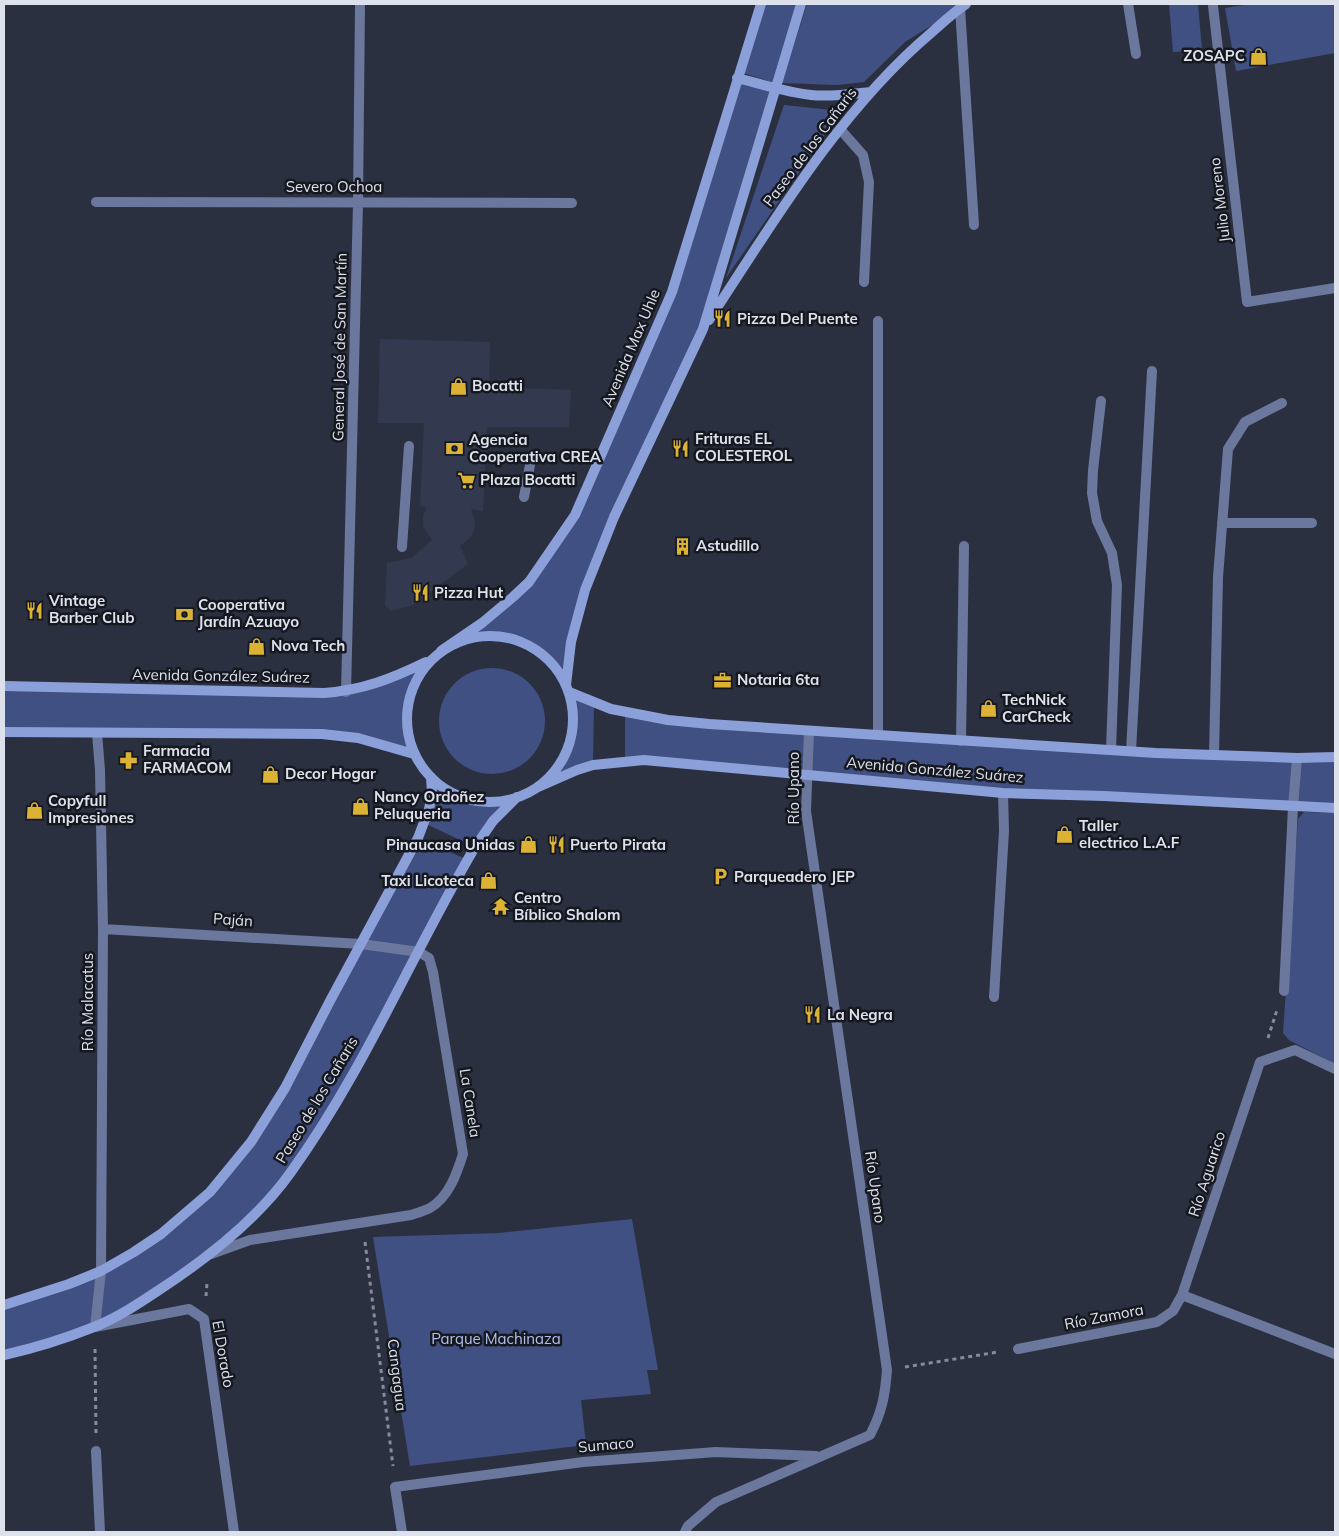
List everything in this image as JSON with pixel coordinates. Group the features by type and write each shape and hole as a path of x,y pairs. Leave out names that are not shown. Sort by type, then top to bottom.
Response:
{"main road":[{"name":"Avenida Max Uhle","path":"441,651 482,623 529,582 575,515 672,292 761,4"},
{"path":"567,689 570,642 585,590 614,516 703,329 800,4"},
{"name":"Paseo de los Cañaris","path":"703,329 779,213 840,129 870,92 908,52 963,6"},
{"path":"738,78 811,95 842,95 870,92"},
{"path":"492,636 512,639 534,648 554,667 567,689 573,710 572,729 570,742 562,761 551,775 536,788 517,798 491,802 467,799 444,789 430,778 421,767 414,754 407,729 407,708 413,686 424,667 441,651 458,642 475,637 492,636"},
{"name":"Avenida González Suárez","path":"4,686 315,693 346,692 373,686 432,660"},
{"name":"Avenida González Suárez","path":"567,689 611,708 668,720 1131,752 1297,758 1335,757"},
{"path":"4,732 322,734 358,738 414,754"},
{"name":"Avenida González Suárez","path":"536,788 593,765 644,760 1003,793 1104,796 1335,808"},
{"path":"4,1305 69,1284 101,1271 134,1252 168,1228 210,1192 251,1142 285,1088 418,838 429,809 432,794 430,778"},
{"name":"Paseo de los Cañaris","path":"4,1356 40,1347 95,1327 129,1310 181,1276 255,1215 291,1173 328,1117 475,847 493,821 517,798"}],"street":[{"name":"General José de San Martín","path":"346,692 358,203 360,4"},
{"path":"1128,4 1136,54"},
{"path":"963,6 974,225"},
{"name":"Julio Moreno","path":"1213,6 1247,302 1335,288"},
{"path":"840,129 863,155 869,182 864,282"},
{"name":"Severo Ochoa","path":"96,202 572,203"},
{"path":"878,321 878,735"},
{"path":"1131,752 1152,371"},
{"path":"1101,401 1092,493 1097,521 1112,553 1117,585 1111,750"},
{"path":"1214,755 1218,577 1228,448 1245,422 1282,402"},
{"path":"402,547 409,446"},
{"path":"524,497 532,454"},
{"path":"1222,523 1312,523"},
{"path":"961,740 964,546"},
{"name":"Río Upano","path":"685,1532 688,1526 716,1502 870,1435 880,1416 886,1394 887,1370 806,811 809,730"},
{"name":"Río Malacatus","path":"96,734 100,770 103,929 101,1271"},
{"path":"1284,991 1297,758"},
{"path":"994,997 1004,831 1003,793"},
{"name":"Paján","path":"103,929 361,944"},
{"path":"361,944 419,952"},
{"name":"La Canela","path":"210,1254 250,1240 411,1215 431,1208 446,1192 455,1178 463,1154 433,972 429,958 419,952"},
{"path":"1260,1062 1295,1050 1335,1069"},
{"name":"Río Aguarico","path":"1182,1295 1260,1062"},
{"path":"95,1327 101,1271"},
{"path":"1182,1295 1335,1354"},
{"name":"Río Zamora","path":"1018,1349 1157,1322 1173,1312 1182,1295"},
{"name":"El Dorado","path":"95,1327 189,1309 204,1319 234,1532"},
{"path":"96,1451 100,1532"},
{"name":"Sumaco","path":"395,1487 583,1462 688,1454 716,1452 820,1456"},
{"path":"395,1487 402,1532"}],"path":[{"path":"1260,1062 1284,991"},
{"name":"Cangagua","path":"363,1222 395,1487"},
{"path":"204,1319 210,1254"},
{"path":"95,1327 96,1451"},
{"path":"887,1370 1018,1349"}],"shaded area":[{"path":"380,339 490,342 489,387 571,390 569,427 487,427 483,511 471,509 475,521 474,531 471,537 460,546 468,564 413,605 391,611 385,606 387,563 411,558 432,540 423,526 423,516 427,507 420,506 424,423 378,423"}],"green space":[{"path":"765,4 796,4 772,82 743,73"},
{"path":"807,4 966,4 905,42 864,82 837,85 782,83"},
{"path":"1169,4 1198,4 1202,50 1173,52"},
{"path":"1250,4 1335,4 1335,53 1236,71 1225,8"},
{"path":"737,78 776,88 703,329 614,517 574,626 569,692 594,703 593,765 536,788 557,768 570,739 572,718 569,698 562,679 549,662 533,648 514,639 488,636 475,637 458,642 513,597 575,515 672,292"},
{"path":"784,105 841,111 726,278"},
{"path":"424,667 413,689 407,709 408,730 414,754 359,738 4,732 4,686 324,693"},
{"path":"492,668 512,672 529,684 541,701 545,721 541,741 529,758 512,770 492,774 472,770 455,758 443,741 439,721 443,701 455,684 472,672"},
{"path":"625,711 878,735 1335,757 1335,808 1152,800 625,761"},
{"path":"431,777 452,792 471,799 492,800 517,797 475,847 424,823"},
{"path":"1304,812 1335,813 1335,1064 1289,1040 1283,1033 1298,819"},
{"path":"418,838 468,860 328,1117 255,1215 129,1310 4,1355 4,1305 30,1297 134,1252 210,1192 251,1142"},
{"name":"Parque Machinaza","path":"632,1219 658,1370 647,1370 651,1394 581,1400 586,1445 410,1466 373,1237 499,1233"}],"place":[{"name":"ZOSAPC","path":"1259,56"},
{"name":"Pizza Del Puente","path":"723,319"},
{"name":"Bocatti","path":"458,386"},
{"name":"Frituras EL COLESTEROL","path":"681,448"},
{"name":"Agencia Cooperativa CREA","path":"455,449"},
{"name":"Plaza Bocatti","path":"466,480"},
{"name":"Astudillo","path":"682,546"},
{"name":"Pizza Hut","path":"420,593"},
{"name":"Vintage Barber Club","path":"35,610"},
{"name":"Cooperativa Jardín Azuayo","path":"184,614"},
{"name":"Nova Tech","path":"257,646"},
{"name":"Notaria 6ta","path":"723,680"},
{"name":"TechNick CarCheck","path":"988,709"},
{"name":"Farmacia FARMACOM","path":"129,760"},
{"name":"Decor Hogar","path":"271,774"},
{"name":"Nancy Ordoñez Peluqueria","path":"360,806"},
{"name":"Copyfull Impresiones","path":"34,810"},
{"name":"Taller electrico L.A.F","path":"1065,835"},
{"name":"Pinaucasa Unidas","path":"529,845"},
{"name":"Puerto Pirata","path":"556,845"},
{"name":"Parqueadero JEP","path":"720,877"},
{"name":"Taxi Licoteca","path":"488,881"},
{"name":"Centro Bíblico Shalom","path":"500,907"},
{"name":"La Negra","path":"813,1015"}]}
